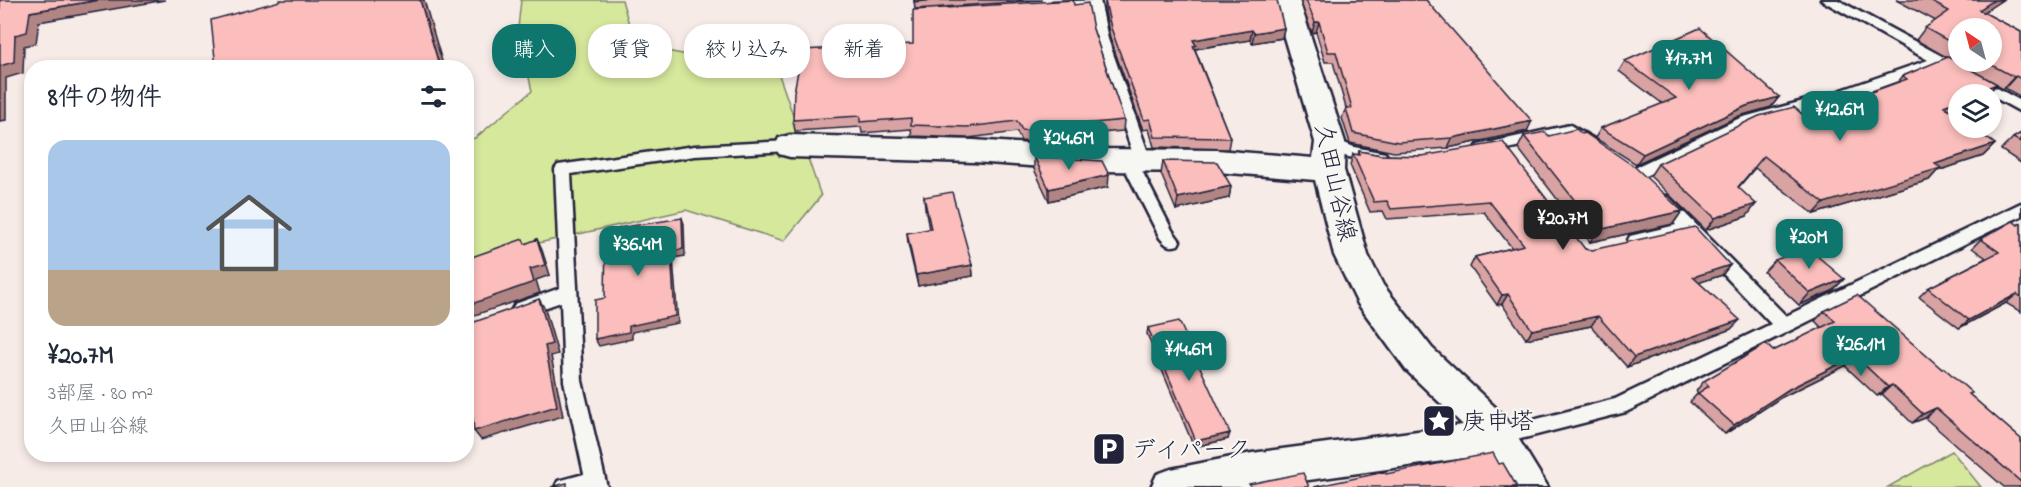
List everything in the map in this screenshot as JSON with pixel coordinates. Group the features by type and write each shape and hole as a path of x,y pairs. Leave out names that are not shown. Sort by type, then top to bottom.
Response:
{"street":[{"name":"久田山谷線","path":"1287,0 1329,156 1351,255 1370,294 1419,359 1482,419 1497,437 1528,487"},
{"path":"790,146 974,151 1136,161 1217,161 1329,156"},
{"path":"1171,487 1209,483 1497,437"}],"lane":[{"path":"1828,0 2021,108"},
{"path":"1037,7 1093,2 1101,39 1136,161 1166,234 1172,241"},
{"path":"1783,325 1691,228 1630,171 1744,122 1837,97 1940,61"},
{"path":"1470,151 1570,130 1598,149"},
{"path":"1504,145 1518,163"},
{"path":"566,487 596,484 573,381 563,169 696,151 790,146"},
{"path":"1329,156 1351,152 1394,160"},
{"path":"1497,437 1619,406 2021,209"},
{"path":"1617,245 1691,228"},
{"path":"508,314 570,291"}],"green space":[{"path":"521,0 622,0 629,24 588,24 588,78 672,78 672,52 684,54 684,78 780,78 821,196 784,241 686,210 474,257 474,138 532,91 529,78 576,78 576,24 518,24"},
{"path":"1952,451 1981,487 1888,487"}],"building":[{"path":"0,0 99,0 30,12 27,32 15,35 14,62 0,66"},
{"path":"420,0 438,60 215,60 211,20 280,1"},
{"path":"914,0 938,0 914,2"},
{"path":"1073,0 1074,5 1088,3 1093,29 1124,120 1083,124 1089,135 1022,130 1017,121 967,127 911,125 911,118 860,122 860,116 793,120 797,78 810,78 810,50 822,49 822,78 906,78 906,44 913,44 913,10"},
{"path":"1277,0 1284,28 1254,33 1252,30 1193,40 1196,45 1193,46 1230,138 1155,137 1150,119 1144,120 1111,28 1105,1"},
{"path":"1306,0 1426,0 1532,121 1452,138 1398,142 1353,133 1346,108 1352,108 1336,52 1328,52 1319,22 1315,22"},
{"path":"1928,0 1994,0 1979,10 1994,18 1948,18 1948,41 1925,28 1949,11"},
{"path":"2002,22 2021,32 2021,79 2002,71"},
{"path":"1700,28 1779,97 1746,106 1643,154 1601,128 1676,98 1625,61"},
{"path":"1948,57 1948,72 1975,72 1997,84 1948,84 1948,104 1944,106 1948,109 1948,138 1987,138 1995,144 1935,164 1941,168 1824,203 1764,156 1738,187 1756,204 1715,218 1658,164 1759,116 1794,107 1803,115 1907,79 1903,76"},
{"path":"1576,129 1635,167 1682,211 1598,230 1524,136 1545,132 1549,136"},
{"path":"2021,133 2021,142 2013,138"},
{"path":"1503,142 1585,249 1592,250 1695,227 1730,265 1693,277 1740,320 1634,357 1598,316 1532,330 1508,294 1502,295 1475,257 1524,245 1489,201 1391,209 1387,201 1374,202 1353,154 1360,155 1359,151 1381,155 1422,156"},
{"path":"1034,156 1102,161 1109,175 1049,189"},
{"path":"1163,161 1217,162 1231,186 1178,198"},
{"path":"952,192 972,265 916,275 907,233 931,229 924,197"},
{"path":"682,218 683,249 671,251 675,316 629,326 629,332 595,339 595,300 605,298 606,236 619,234 619,228"},
{"path":"2013,221 2018,225 2021,223 2021,297 2017,294 1969,320 1928,288 1999,252 1981,239"},
{"path":"523,239 525,244 537,239 545,265 530,269 534,282 474,303 474,256"},
{"path":"1808,248 1844,279 1810,293 1775,260"},
{"path":"1857,295 1942,369 1944,368 1972,393 1969,394 2021,439 2021,482 1936,408 1923,414 1892,385 1888,387 1855,356 1789,389 1734,425 1698,393 1709,386 1704,381 1766,344 1773,351 1835,321 1824,311"},
{"path":"539,299 552,344 545,346 557,406 474,431 474,322"},
{"path":"1179,321 1230,433 1196,441 1148,328"},
{"path":"1493,453 1499,464 1503,463 1517,487 1314,487 1384,472 1386,474"},
{"path":"1303,473 1309,487 1251,487 1249,484"},
{"path":"567,483 567,487 551,487"}],"place":[{"name":"庚申塔","path":"1439,421"},
{"name":"デイパーク","path":"1109,449"}]}
